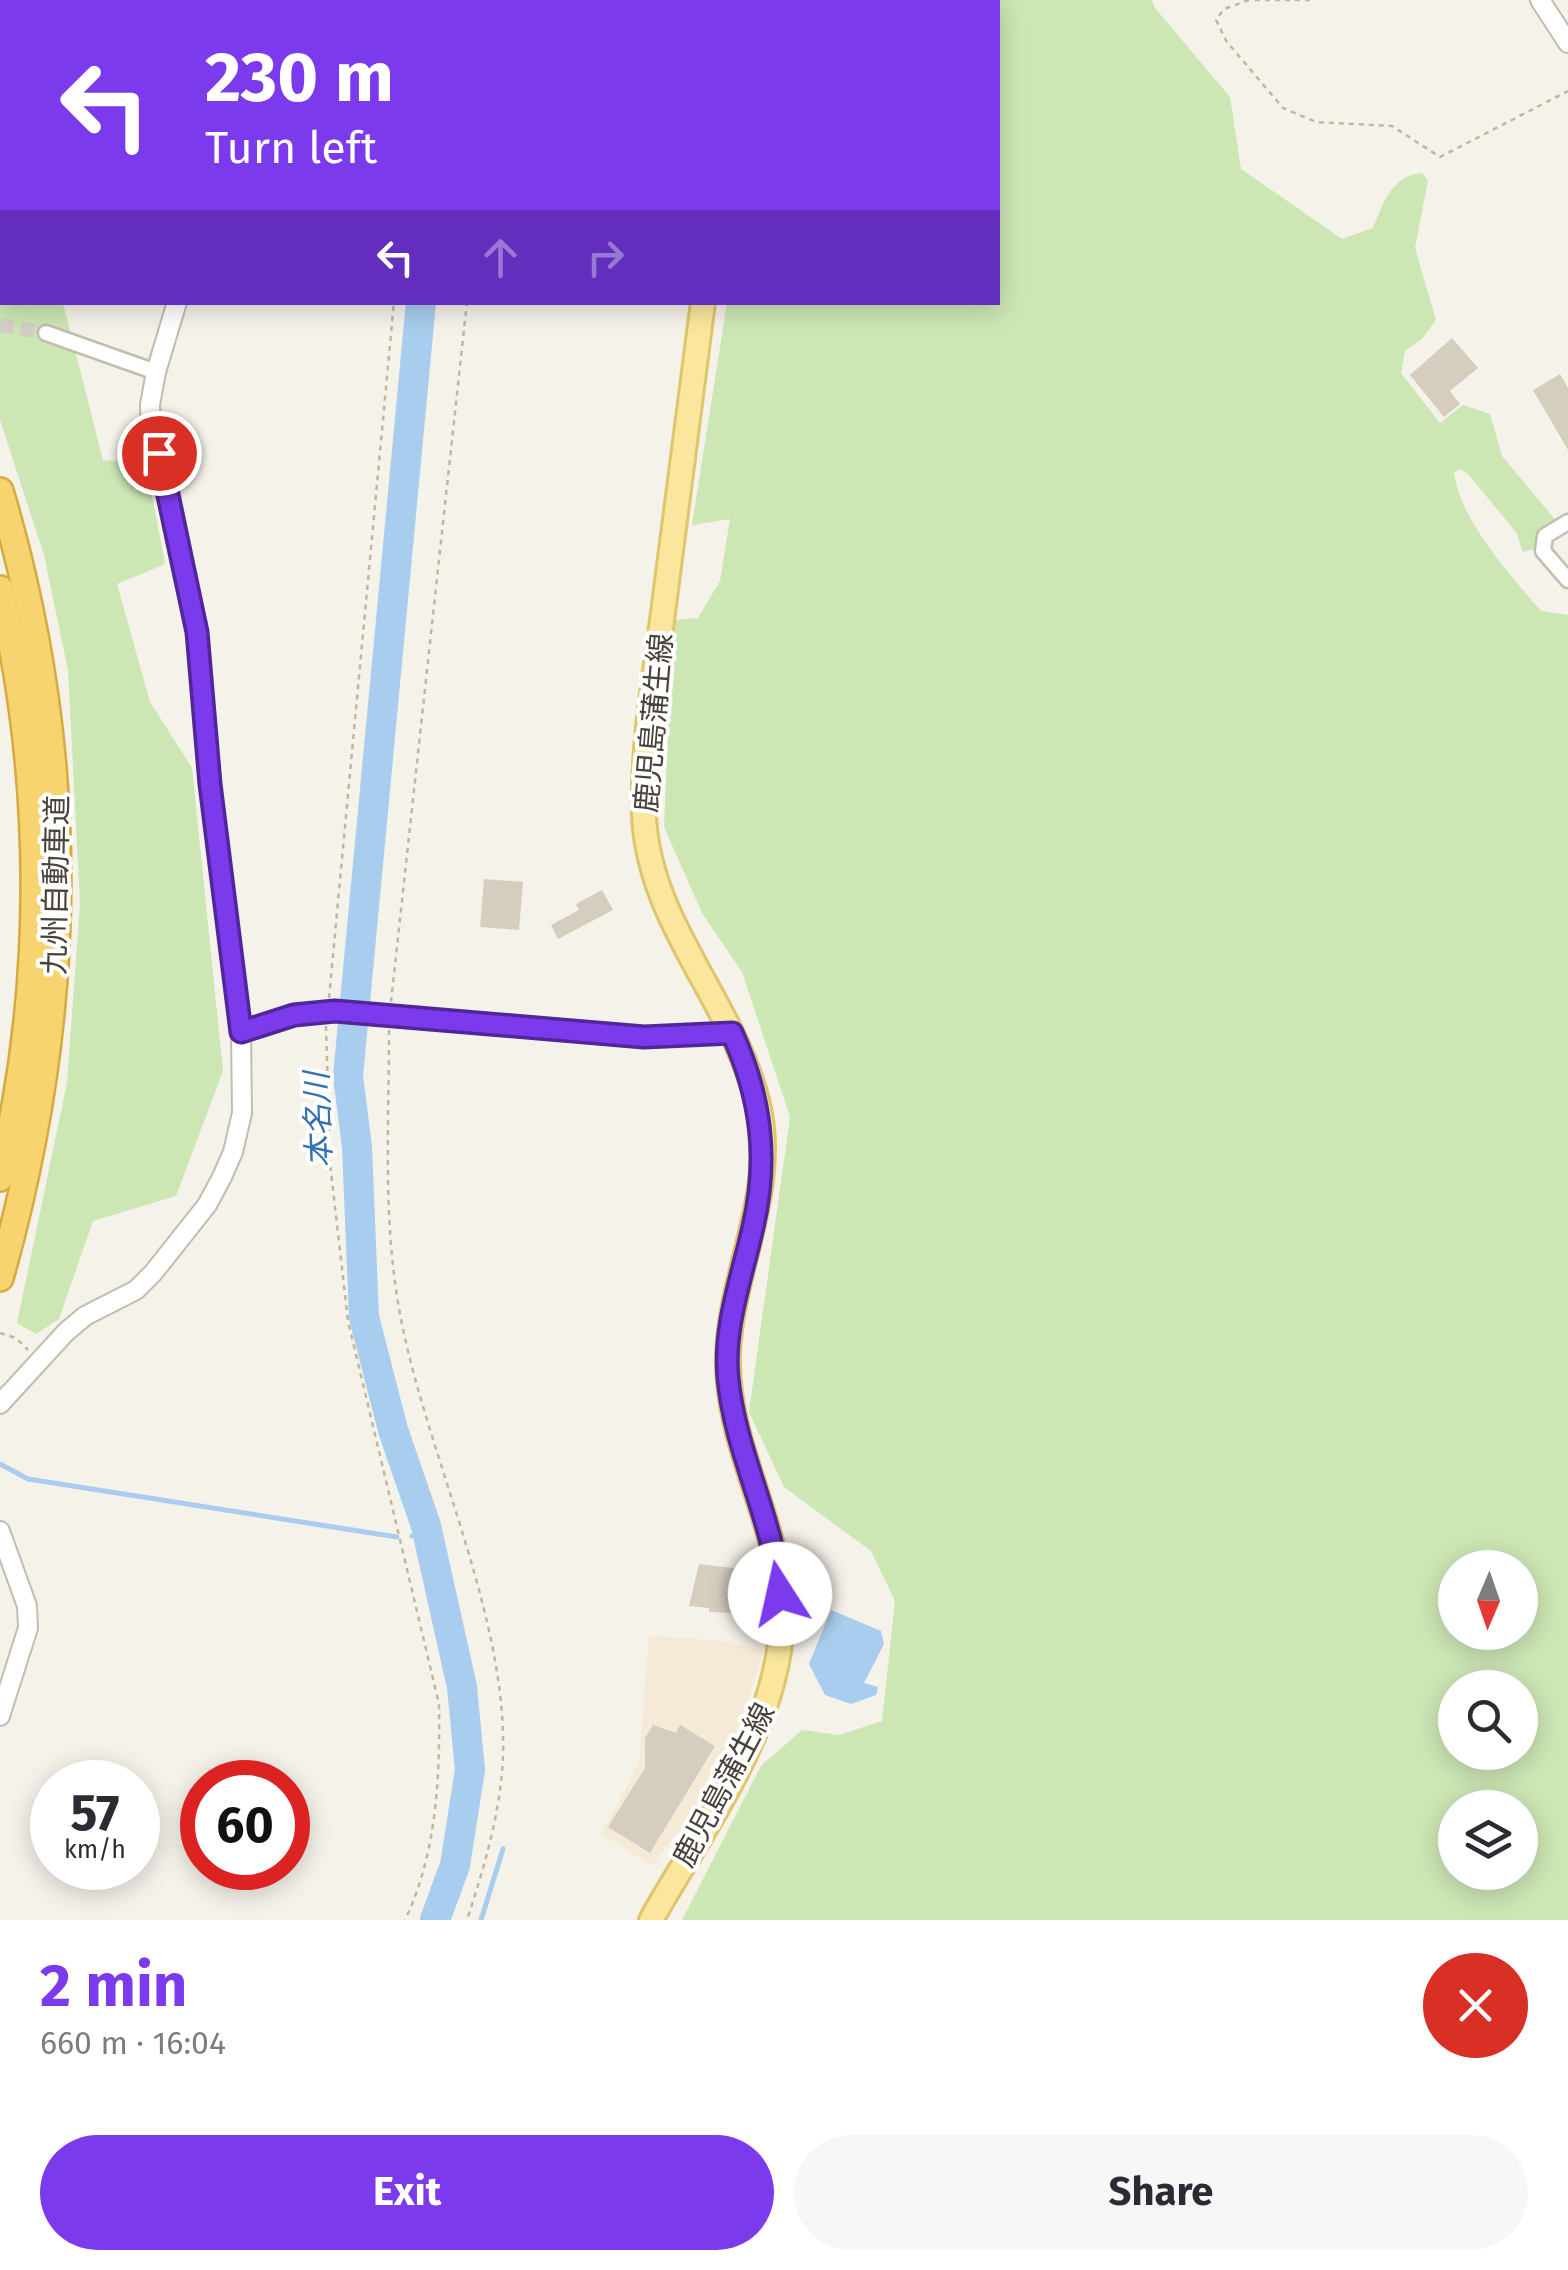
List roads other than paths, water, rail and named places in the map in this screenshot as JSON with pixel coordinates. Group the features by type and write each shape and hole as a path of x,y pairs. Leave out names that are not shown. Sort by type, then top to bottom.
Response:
{"highway":[{"name":"九州自動車道","path":"0,492 35,623 46,686 60,849 59,933 44,1083 29,1165 0,1278"},
{"name":"九州自動車道","path":"0,589 22,706 34,848 28,1010 0,1178"}],"main road":[{"name":"鹿児島蒲生線","path":"652,1920 766,1712 782,1646 779,1573 737,1431 728,1377 733,1305 754,1224 763,1154 760,1115 732,1033 683,947 666,908 648,850 644,818 648,726 703,305"}],"street":[{"path":"1540,0 1568,43"},
{"path":"0,1404 85,1316 136,1290 207,1204 234,1152 242,1113 241,1032 210,784 197,632 166,475 151,431 156,372 176,305"},
{"path":"46,333 156,372"},
{"path":"1568,522 1545,536 1543,551 1568,580"},
{"path":"241,1032 294,1015 331,1011 644,1037 732,1033"},
{"path":"0,1530 27,1606 28,1628 0,1716"}],"water":[{"path":"831,1610 881,1631 884,1644 864,1683 878,1687 876,1695 851,1704 825,1695 809,1664"}],"waterway":[{"name":"本名川","path":"421,305 348,1076 357,1147 364,1317 393,1430 426,1526 462,1687 470,1770 455,1865 435,1920"},
{"path":"0,1464 28,1479 397,1537"},
{"path":"412,1536 428,1536"},
{"path":"481,1920 503,1849"}],"tunnel":[{"path":"0,325 46,333"}]}
